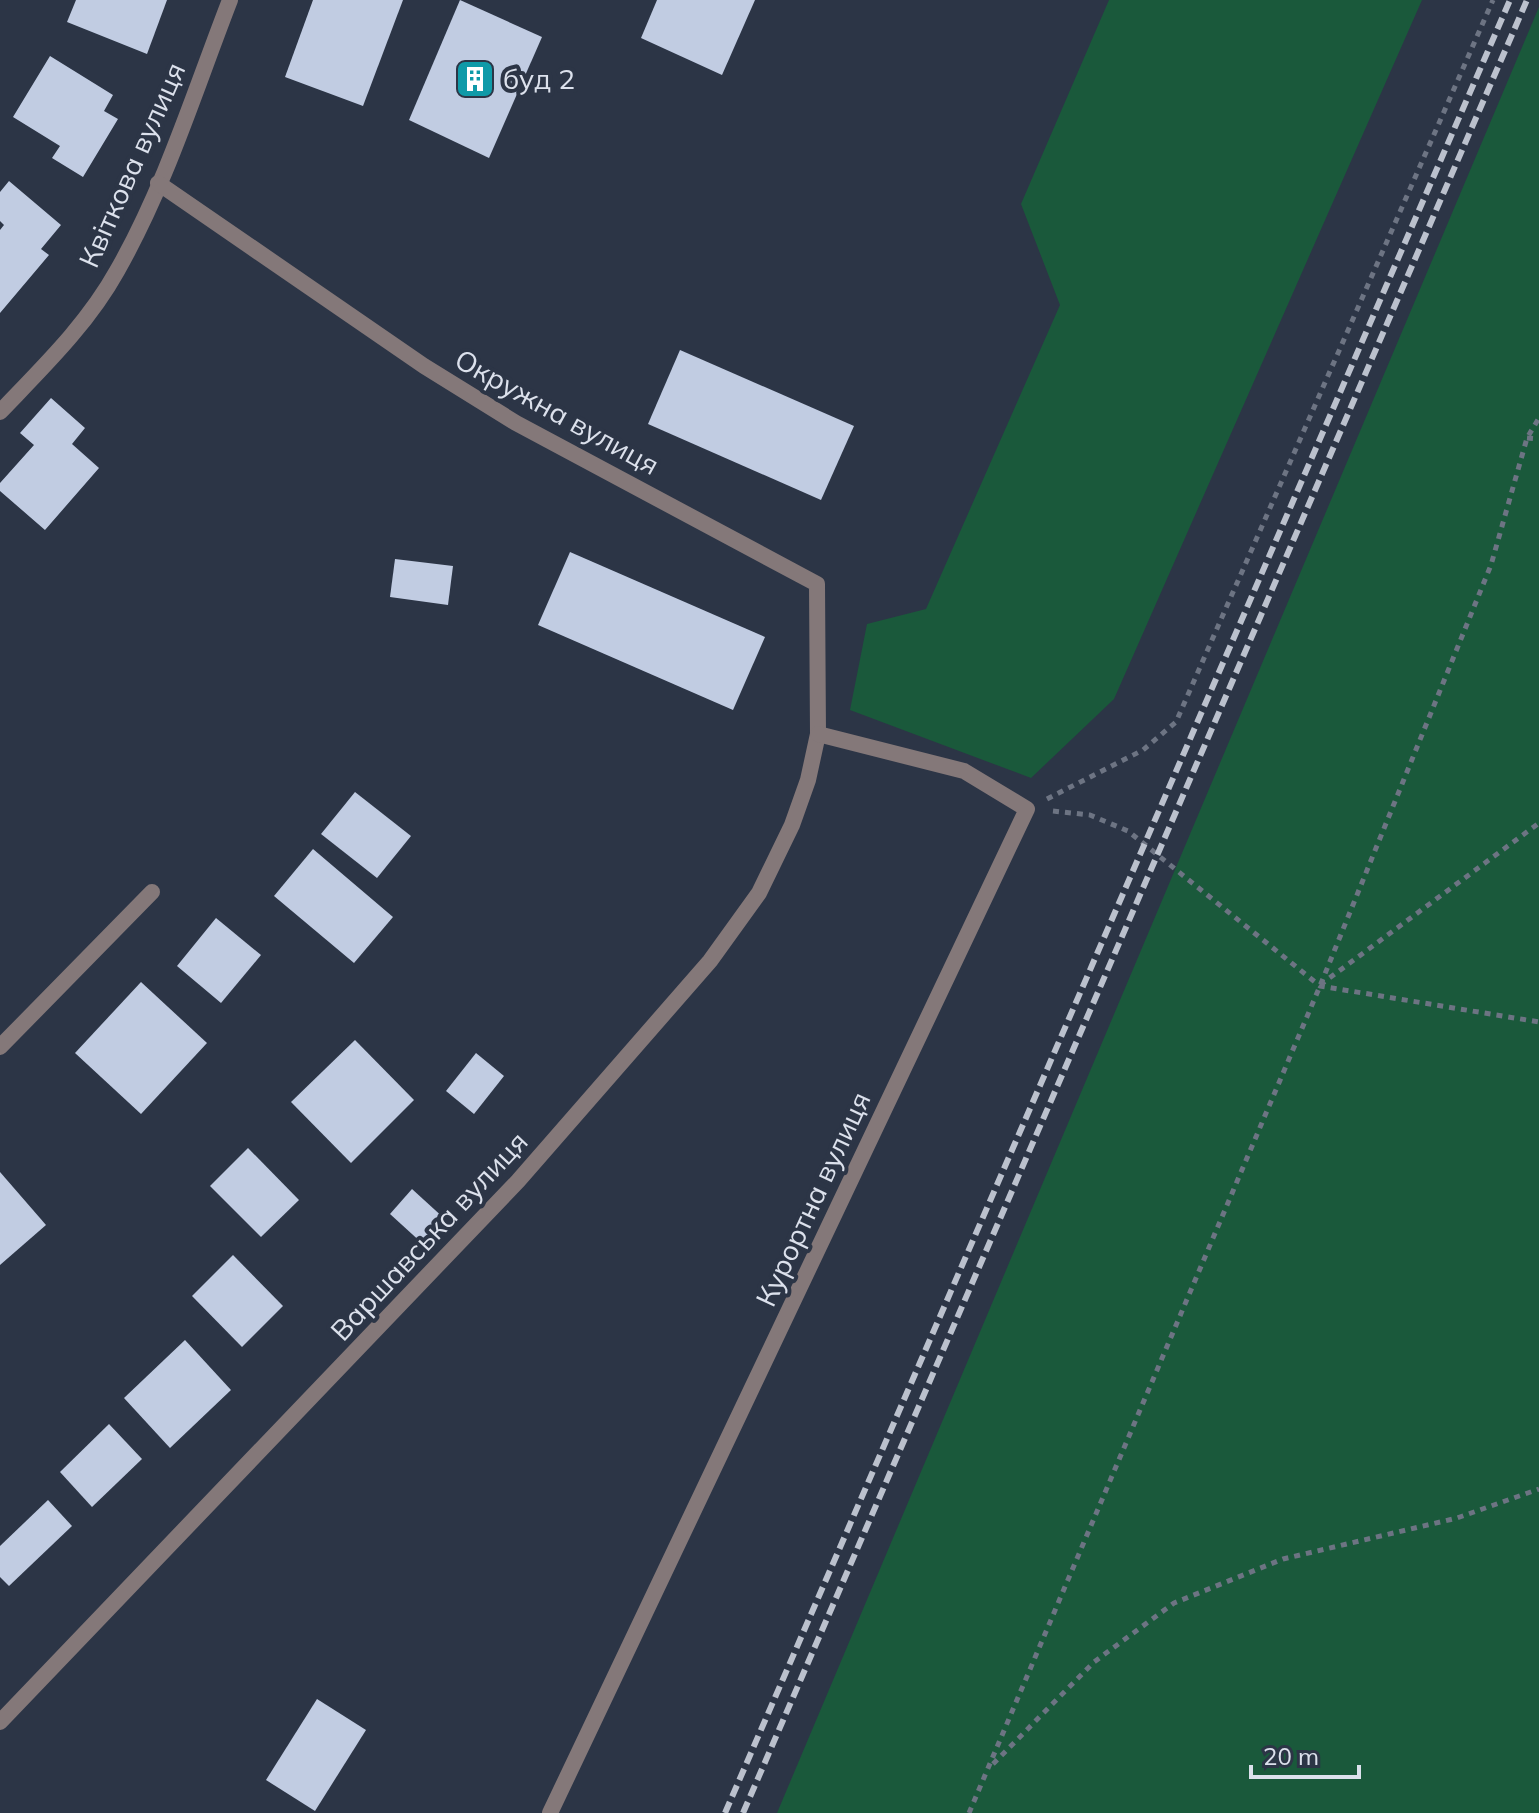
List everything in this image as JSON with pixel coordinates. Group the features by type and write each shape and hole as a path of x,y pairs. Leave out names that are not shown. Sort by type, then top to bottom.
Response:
{"street":[{"name":"Квіткова вулиця","path":"0,412 85,320 117,272 158,183 230,0"},
{"name":"Окружна вулиця","path":"158,183 424,366 516,423 817,584 818,734"},
{"path":"818,734 964,771 1027,809"},
{"name":"Варшавська вулиця","path":"0,1722 518,1181 710,961 759,893 792,825 818,734"},
{"name":"Курортна вулиця","path":"550,1813 1027,809"},
{"path":"0,1047 152,892"}],"path":[{"path":"1027,809 1143,750 1176,722 1493,0"},
{"path":"969,1813 1320,986 1491,565 1527,438 1539,418"},
{"path":"1527,438 1539,439"},
{"path":"1027,809 1090,815 1128,831 1320,986 1539,1022"},
{"path":"1320,986 1539,823"},
{"path":"989,1768 1094,1662 1174,1603 1283,1559 1457,1518 1539,1489"}],"green space":[{"path":"1109,0 1422,0 1114,699 1031,778 850,710 867,624 926,609 1060,305 1021,204"},
{"path":"1539,7 1539,1813 777,1813"}],"building":[{"path":"76,0 167,0 147,54 67,22"},
{"path":"313,0 403,0 363,106 285,77"},
{"name":"буд 2","path":"460,0 542,37 489,158 409,120"},
{"path":"657,0 755,0 722,75 641,38"},
{"path":"50,56 113,95 104,111 118,119 83,177 52,158 60,146 13,117"},
{"path":"9,181 61,225 41,249 49,255 0,313 0,230 4,225 0,221 0,192"},
{"path":"680,350 854,426 821,500 648,424"},
{"path":"51,398 85,428 72,444 99,468 45,530 0,491 0,483 34,445 20,433"},
{"path":"570,552 765,637 733,710 538,625"},
{"path":"395,559 453,566 448,605 390,597"},
{"path":"355,792 411,836 377,878 321,834"},
{"path":"313,849 393,917 354,963 274,896"},
{"path":"216,918 261,955 221,1003 177,966"},
{"path":"141,982 207,1043 141,1114 75,1053"},
{"path":"355,1040 414,1100 351,1163 291,1102"},
{"path":"476,1053 504,1076 474,1114 446,1091"},
{"path":"248,1148 299,1200 261,1237 210,1186"},
{"path":"0,1172 46,1225 0,1265"},
{"path":"412,1189 446,1220 424,1245 390,1214"},
{"path":"233,1255 283,1306 242,1347 192,1296"},
{"path":"185,1340 231,1390 170,1448 124,1398"},
{"path":"109,1424 142,1459 92,1507 60,1472"},
{"path":"48,1500 72,1526 9,1586 0,1577 0,1546"},
{"path":"317,1699 366,1730 315,1811 266,1780"}],"railway":[{"path":"725,1813 1510,0"},
{"path":"743,1813 1527,0"}],"place":[{"name":"буд 2","path":"475,79"}]}
